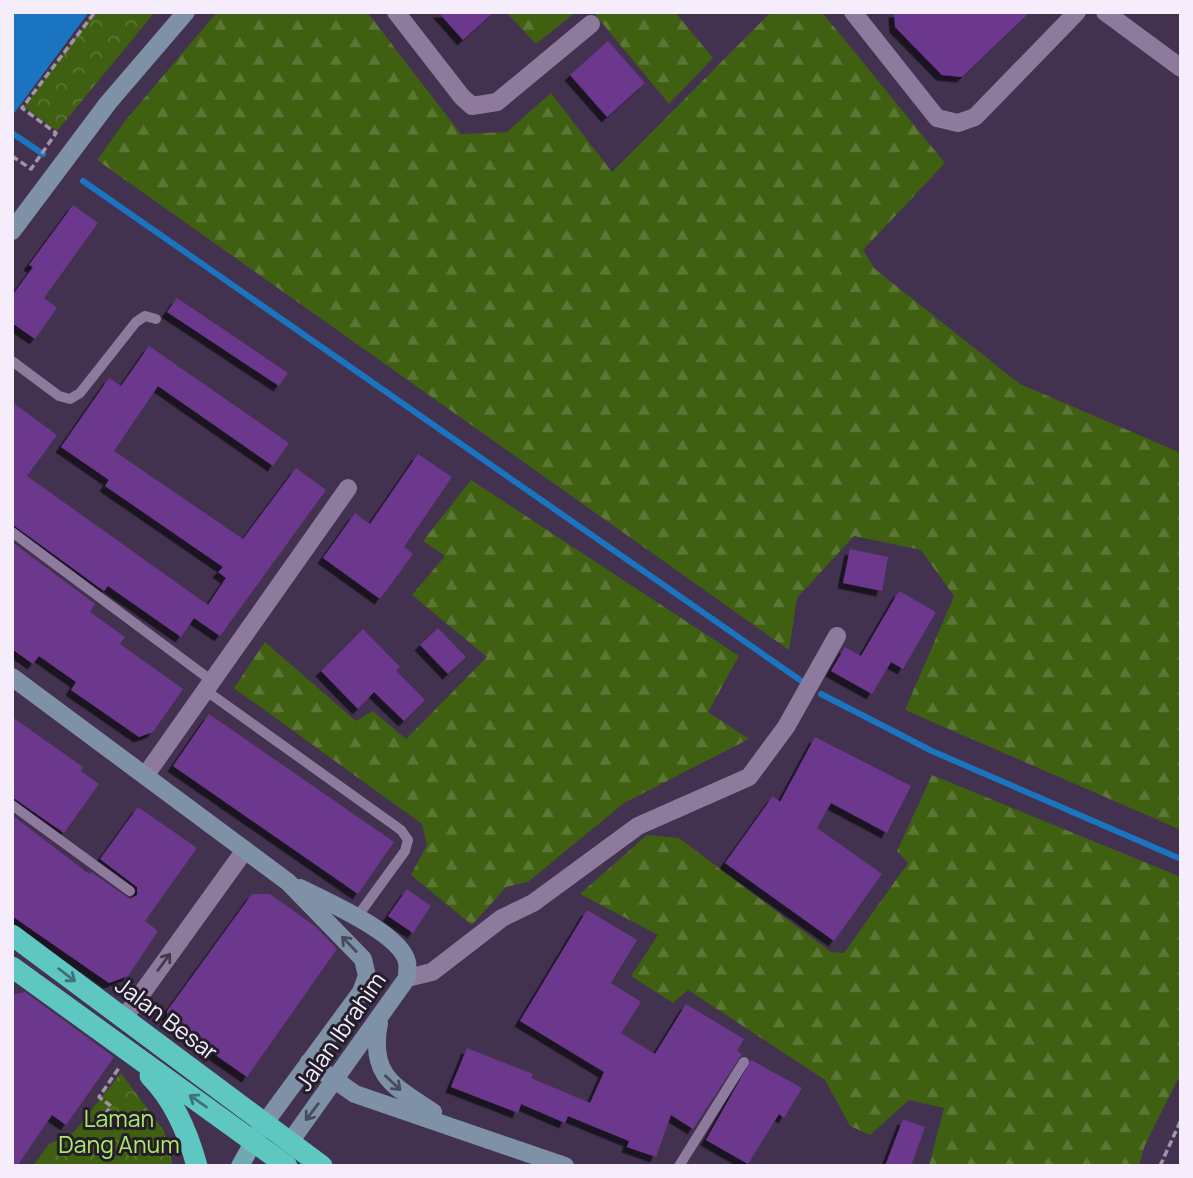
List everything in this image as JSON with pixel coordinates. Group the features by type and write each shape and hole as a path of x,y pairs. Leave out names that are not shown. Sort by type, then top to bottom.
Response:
{"highway":[{"name":"Jalan Besar","path":"14,939 124,1018 259,1132 282,1158 322,1166"},
{"name":"Jalan Besar","path":"12,967 123,1048 259,1132"},
{"path":"123,1048 162,1088 188,1136 197,1166"}],"main road":[{"path":"240,1166 259,1132"}],"street":[{"path":"12,230 108,103 186,12"},
{"path":"396,12 461,97 472,106 496,102 591,24"},
{"path":"855,13 937,118 958,123 975,117 1077,12"},
{"path":"1105,12 1181,68"},
{"path":"145,776 348,488"},
{"path":"407,978 432,972 502,918 533,903 638,826 749,777 786,727 838,636"},
{"name":"Jalan Ibrahim","path":"12,677 288,882 363,959 367,976 361,992 259,1132"},
{"path":"124,1018 245,850"},
{"name":"Jalan Ibrahim","path":"282,1158 407,978 407,960 396,945 357,917 288,882"},
{"path":"379,1021 376,1061 386,1078 453,1125"},
{"path":"310,1062 355,1094 453,1125 565,1166"}],"lane":[{"path":"12,361 59,396 70,399 80,393 136,322 145,316 156,319"},
{"path":"12,532 208,686 401,830 408,840 405,851 357,917"},
{"path":"12,805 130,891"},
{"path":"679,1166 744,1062"}],"path":[{"path":"12,156 31,169 57,133 22,108 95,12"},
{"path":"99,1097 111,1106 99,1123"},
{"path":"1160,1166 1181,1120"}],"green space":[{"path":"94,12 155,12 57,131 24,107"},
{"path":"217,12 367,12 461,134 507,132 551,93 612,172 771,12 822,12 945,163 863,250 875,269 1020,384 1181,453 1181,830 905,710 954,596 921,550 854,536 797,598 789,650 97,160 125,121"},
{"path":"506,12 576,12 536,44"},
{"path":"593,12 675,12 713,58 669,104"},
{"path":"471,480 739,656 708,712 749,739 624,803 528,882 506,887 472,925 411,875 427,845 422,824 234,688 265,642 356,721 373,711 406,739 487,657 412,595 445,556 423,541"},
{"path":"932,775 1181,877 1181,1073 1145,1145 1139,1166 929,1166 944,1108 909,1100 870,1135 850,1126 825,1080 688,990 673,1003 631,976 658,935 580,894 647,835 679,838 831,952 844,953 908,863 897,851"},
{"name":"Laman Dang Anum","path":"121,1073 164,1131 173,1166 33,1166 49,1144 74,1132"}],"water":[{"path":"12,12 89,12 12,116"}],"building":[{"path":"438,12 494,12 463,40"},
{"path":"894,12 1030,12 962,77 942,75 895,27"},
{"path":"608,41 645,83 607,117 570,75"},
{"path":"73,205 98,223 44,298 57,308 35,339 12,323 12,296 33,267 29,265"},
{"path":"177,298 288,373 279,386 167,312"},
{"path":"149,346 289,443 273,466 158,386 114,451 243,539 296,468 326,490 220,636 194,618 181,637 108,586 104,591 12,524 12,402 57,435 27,476 208,605 226,578 218,572 223,567 105,486 109,480 61,447 109,378 121,386"},
{"path":"418,454 452,477 404,547 413,554 380,599 323,558 355,513 370,524"},
{"path":"12,542 95,604 90,612 125,637 120,644 183,689 153,732 139,737 71,690 76,682 39,656 33,664 12,649"},
{"path":"850,549 888,557 882,591 843,583"},
{"path":"899,591 936,612 903,669 891,662 872,694 831,671 845,647 861,656"},
{"path":"438,628 466,657 448,674 420,645"},
{"path":"363,629 400,667 396,671 425,700 404,721 374,692 358,709 321,671"},
{"path":"209,714 394,842 358,894 173,766"},
{"path":"12,717 83,767 81,771 99,784 64,833 12,797"},
{"path":"815,737 911,786 887,833 831,803 817,828 882,874 834,941 725,863 773,796 780,802"},
{"path":"138,807 197,848 145,921 158,931 128,976 109,983 12,916 12,815 89,874 91,872 130,899 137,895 137,887 100,859"},
{"path":"407,889 431,906 413,933 388,916"},
{"path":"252,894 270,894 316,927 337,949 247,1077 168,1022 167,1011"},
{"path":"587,910 637,940 611,983 641,1002 621,1033 655,1054 686,1004 744,1039 737,1051 742,1054 693,1129 671,1115 656,1157 627,1147 629,1141 568,1116 565,1123 521,1104 518,1113 451,1087 467,1048 533,1074 531,1078 590,1103 604,1072 520,1021"},
{"path":"25,992 114,1057 66,1125 52,1115 17,1166 12,1166 12,995"},
{"path":"751,1060 802,1088 784,1118 779,1114 748,1164 706,1140"},
{"path":"903,1119 925,1127 911,1166 885,1166"}],"waterway":[{"path":"12,133 43,154"},
{"path":"83,181 800,680"},
{"path":"821,694 932,751 1181,859"}]}
